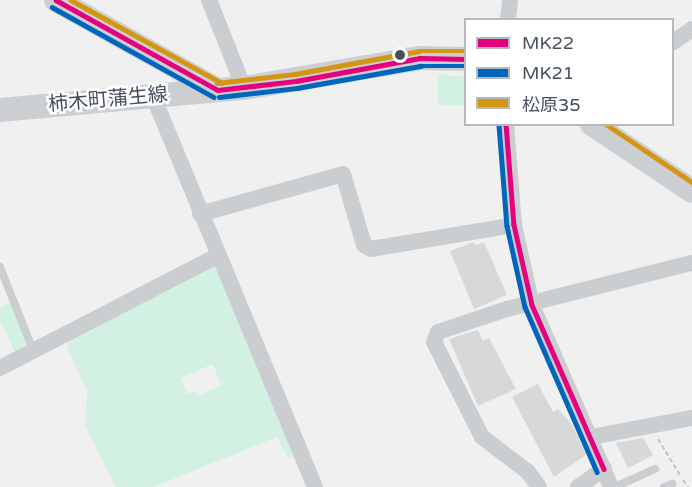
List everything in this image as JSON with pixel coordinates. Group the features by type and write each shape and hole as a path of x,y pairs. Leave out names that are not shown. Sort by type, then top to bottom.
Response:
{"main road":[{"path":"56,0 218,90"},
{"name":"柿木町蒲生線","path":"0,110 244,88 420,58 464,59"},
{"path":"595,126 692,190"}],"street":[{"path":"209,0 244,88"},
{"path":"508,18 510,0"},
{"path":"674,42 692,29"},
{"path":"153,96 217,256 315,487"},
{"path":"506,126 514,225 532,305 557,369 613,487"},
{"path":"200,214 343,174 364,245 371,249 514,225"},
{"path":"0,368 217,256"},
{"path":"539,487 528,472 482,437 434,342 438,332 507,309 532,305 692,263"},
{"path":"591,437 692,418"},
{"path":"578,487 604,469"}],"lane":[{"path":"0,267 33,350"},
{"path":"613,487 655,469"}],"path":[{"path":"654,434 688,487"}],"green space":[{"path":"438,74 464,77 464,105 438,105"},
{"path":"214,265 298,455 288,458 277,437 153,487 116,487 85,425 87,391 67,347 68,338","holes":["213,364 221,385 199,395 196,391 187,394 181,378"]},
{"path":"11,302 26,338 22,354 17,356 0,321 0,307"}],"building":[{"path":"474,242 475,245 484,242 507,295 474,309 450,251"},
{"path":"478,330 483,341 489,338 516,389 478,406 449,339"},
{"path":"538,384 553,412 558,409 573,426 586,455 554,477 512,397"},
{"path":"643,438 653,455 628,468 616,443"}],"transit line":[{"name":"MK22","path":"56,0 218,90"},
{"name":"松原35","path":"71,0 222,83"},
{"name":"MK21","path":"52,7 214,97"},
{"name":"松原35","path":"217,83 295,74 419,51 464,51"},
{"name":"MK22","path":"218,90 296,81 420,58 464,59"},
{"name":"MK21","path":"219,97 297,88 421,66 464,66"},
{"name":"MK21","path":"499,126 507,226 525,307 597,472"},
{"name":"MK22","path":"506,126 514,225 532,305 604,469"},
{"name":"松原35","path":"609,126 692,182"}]}
